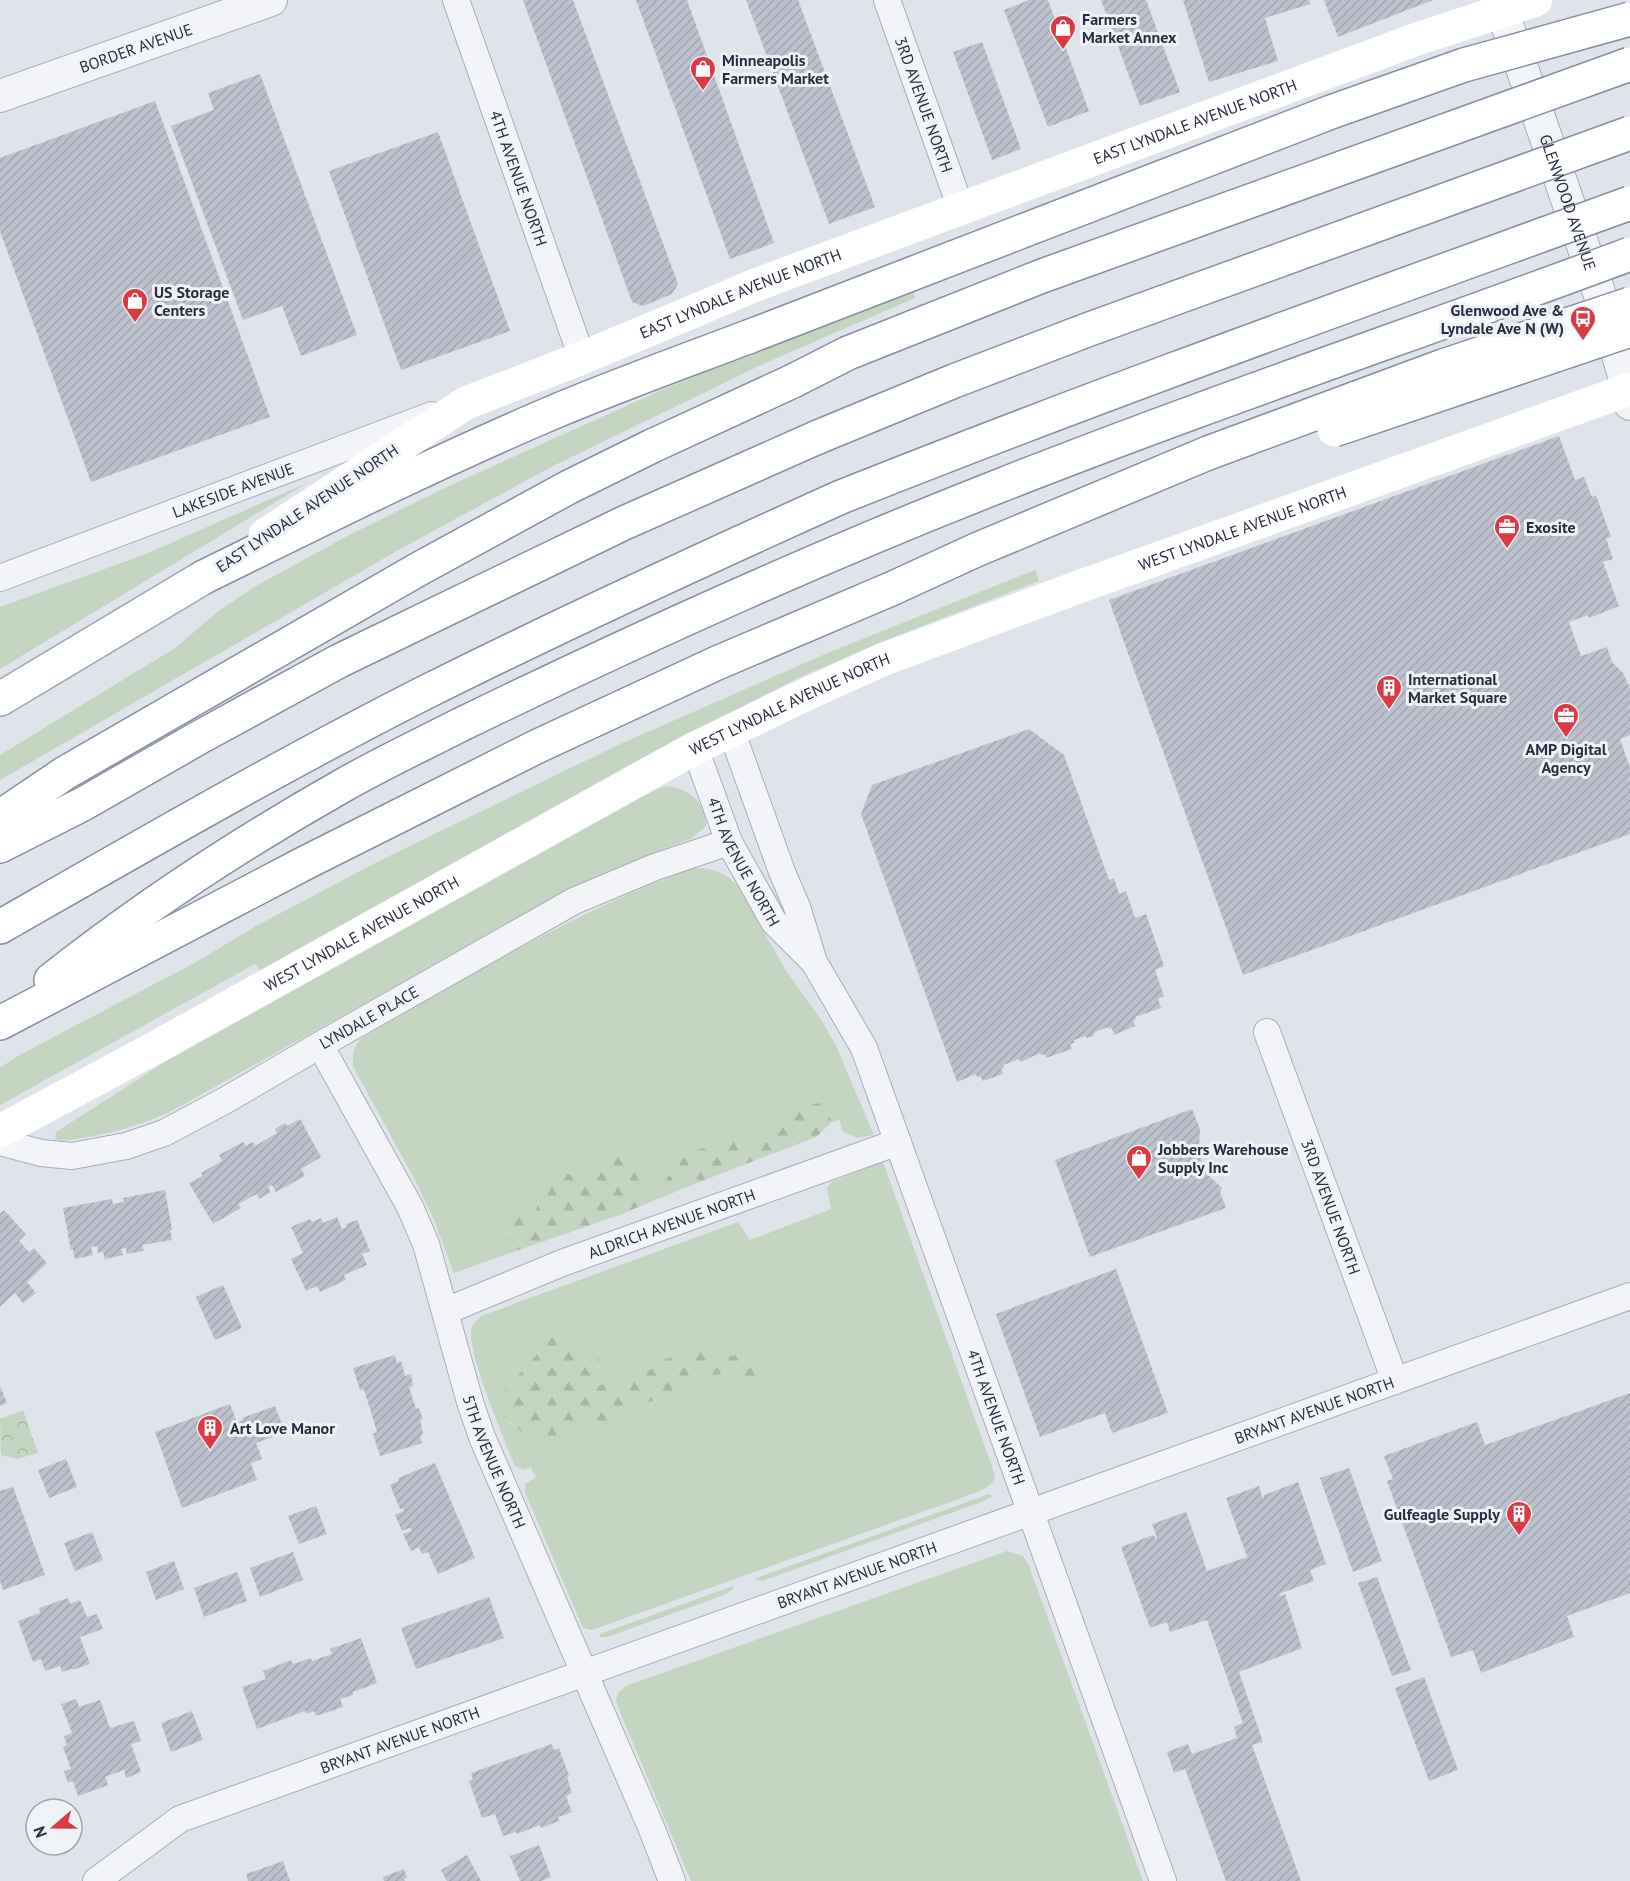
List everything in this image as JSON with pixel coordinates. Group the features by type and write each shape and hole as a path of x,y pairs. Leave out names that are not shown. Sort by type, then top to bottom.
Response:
{"main road":[{"name":"EAST LYNDALE AVENUE NORTH","path":"0,699 204,577 466,403 758,284 1502,6 1536,0"},
{"path":"204,577 403,479 598,394 1330,112 1464,65 1630,19"},
{"path":"0,817 65,773 417,570 569,487 848,353 1042,276 1630,64"},
{"path":"0,846 83,804 339,661 635,518 818,437 1087,330 1630,133"},
{"path":"0,927 160,835 423,694 612,602 842,497 1125,386 1630,203"},
{"path":"0,1022 92,948 223,858 268,830 344,785 459,725 590,661 752,588 999,486 1160,424 1630,254"},
{"path":"0,1022 305,863 538,746 697,672 976,550 1208,453 1443,366 1630,304"},
{"path":"1208,453 1322,434 1630,330"},
{"name":"WEST LYNDALE AVENUE NORTH","path":"0,1131 160,1045 695,748 882,660 1629,394"}],"street":[{"name":"BORDER AVENUE","path":"0,96 271,0"},
{"name":"4TH AVENUE NORTH","path":"456,0 582,357"},
{"name":"3RD AVENUE NORTH","path":"887,0 961,209"},
{"name":"GLENWOOD AVENUE","path":"1502,6 1601,298 1629,394"},
{"name":"LAKESIDE AVENUE","path":"0,578 466,403"},
{"name":"4TH AVENUE NORTH","path":"731,730 782,872 797,907 814,962 864,1048 1163,1881"},
{"name":"4TH AVENUE NORTH","path":"695,748 729,842 774,922 814,962"},
{"name":"LYNDALE PLACE","path":"0,1142 41,1153 72,1156 126,1146 164,1133 574,902 656,867 729,842"},
{"name":"3RD AVENUE NORTH","path":"1267,1032 1395,1381"},
{"name":"5TH AVENUE NORTH","path":"320,1045 410,1207 426,1244 482,1437 651,1827 672,1881"},
{"name":"ALDRICH AVENUE NORTH","path":"446,1311 562,1263 898,1142"},
{"name":"BRYANT AVENUE NORTH","path":"96,1881 180,1819 1630,1296"}],"green space":[{"path":"911,288 915,298 763,364 551,467 402,548 0,780 0,755 175,648 220,610 256,586 353,533 451,485 655,393"},
{"path":"309,482 0,669 0,607 146,554"},
{"path":"1035,570 1039,581 881,642 796,679 727,714 640,759 260,970 255,964 0,1105 0,1068 16,1057 198,961 256,926 383,859 618,745 830,652"},
{"path":"670,786 691,795 703,811 706,826 692,838 606,872 546,902 168,1113 102,1134 60,1141 55,1138 56,1132 165,1062 644,796"},
{"path":"692,868 717,871 738,886 785,969 822,1021 836,1046 874,1135 857,1138 842,1131 840,1120 832,1122 825,1103 788,1119 772,1143 733,1139 691,1177 702,1181 643,1205 640,1184 599,1175 546,1175 536,1210 506,1240 513,1252 454,1273 434,1220 415,1180 353,1066 353,1053 356,1047 363,1037 565,924"},
{"path":"825,1103 832,1122 816,1137 702,1181 691,1177 676,1187 666,1179 688,1153 733,1139 772,1143 793,1114 806,1106"},
{"path":"612,1151 627,1155 640,1184 643,1205 513,1252 506,1240 507,1224 536,1210 546,1174 598,1175 598,1163"},
{"path":"883,1162 995,1475 994,1480 982,1490 961,1498 592,1630 583,1628 525,1492 525,1484 536,1477 530,1467 525,1470 515,1466 487,1395 474,1354 471,1338 473,1326 481,1316 738,1222 750,1240 831,1209 827,1188 831,1182","holes":["552,1338 593,1384 613,1386 638,1364 649,1372 665,1359 734,1358 750,1383 725,1374 698,1376 663,1399 620,1408 604,1426 579,1426 550,1442 524,1434 505,1419"]},
{"path":"552,1337 561,1345 585,1346 602,1363 594,1384 613,1386 638,1364 649,1371 665,1359 719,1347 734,1357 738,1348 753,1351 766,1364 750,1383 725,1374 698,1376 663,1399 620,1408 604,1426 579,1426 550,1443 524,1434 505,1418 502,1394"},
{"path":"23,1410 38,1453 17,1459 1,1455 0,1419"},
{"path":"989,1494 992,1496 984,1501 762,1581 754,1579"},
{"path":"1007,1551 1023,1556 1029,1566 1143,1881 691,1881 620,1712 616,1701 618,1693 626,1686"},
{"path":"733,1586 733,1589 724,1595 607,1637 600,1637 600,1634"}],"building":[{"path":"523,0 573,0 678,284 672,294 643,306 632,302"},
{"path":"636,0 687,0 774,243 730,259"},
{"path":"746,0 798,0 875,207 829,224"},
{"path":"1029,0 1048,0 1089,111 1048,127 1004,10"},
{"path":"1101,0 1146,0 1180,92 1140,106"},
{"path":"1183,0 1309,0 1310,4 1265,18 1278,61 1209,82"},
{"path":"1324,0 1433,0 1338,37"},
{"path":"982,42 1021,149 992,160 953,52"},
{"path":"260,74 357,335 301,356 282,306 243,320 171,126 214,110 208,93"},
{"name":"US Storage Centers","path":"155,101 270,417 91,482 0,231 0,158"},
{"path":"438,132 510,331 401,370 329,171"},
{"name":"International Market Square","path":"1559,436 1575,480 1584,477 1592,497 1596,495 1611,537 1606,538 1613,559 1603,562 1619,606 1589,618 1588,615 1569,622 1581,656 1607,647 1612,662 1623,673 1630,688 1630,735 1620,739 1630,768 1630,834 1243,975 1109,600"},
{"path":"1029,729 1064,755 1109,880 1114,878 1119,894 1126,891 1135,918 1146,914 1164,966 1155,970 1164,996 1158,999 1161,1008 1135,1017 1136,1019 1133,1020 1135,1026 1114,1035 1112,1028 1108,1027 1095,1032 1093,1036 1074,1040 1074,1043 1070,1044 1072,1049 1046,1058 1045,1054 1040,1053 1021,1062 1019,1059 1003,1065 1004,1067 1001,1068 1003,1074 983,1081 976,1074 957,1082 861,814 872,785"},
{"name":"Jobbers Warehouse Supply Inc","path":"1192,1109 1200,1129 1201,1159 1210,1177 1222,1188 1220,1192 1226,1208 1090,1257 1055,1160"},
{"path":"300,1119 321,1157 301,1169 305,1176 276,1192 272,1185 268,1187 271,1192 259,1199 257,1194 238,1204 241,1208 213,1224 189,1183 203,1176 201,1173 222,1161 219,1155 243,1142 246,1146 253,1142 255,1146 277,1133 275,1129 285,1123 287,1126"},
{"path":"165,1190 172,1240 142,1245 144,1251 127,1254 126,1248 121,1249 123,1255 105,1259 103,1252 98,1253 97,1246 91,1247 93,1255 75,1259 73,1249 71,1250 63,1208 112,1199 113,1204 124,1202 123,1198"},
{"path":"4,1210 26,1234 19,1241 29,1252 34,1248 47,1263 27,1282 36,1293 23,1303 15,1293 0,1307 0,1214"},
{"path":"337,1217 342,1229 347,1227 346,1224 357,1220 370,1251 362,1254 367,1265 344,1275 346,1280 320,1292 317,1286 306,1291 291,1259 303,1253 291,1227 310,1219 312,1222 321,1218 323,1223"},
{"path":"1116,1269 1168,1413 1112,1433 1105,1413 1040,1437 996,1314"},
{"path":"223,1285 242,1328 215,1340 196,1297"},
{"path":"395,1355 397,1363 401,1361 405,1376 411,1374 413,1386 409,1387 416,1409 419,1408 423,1419 420,1420 423,1433 420,1438 422,1443 380,1456 373,1434 377,1432 364,1389 360,1390 353,1368"},
{"path":"0,1386 7,1403 0,1406"},
{"name":"Gulfeagle Supply","path":"1630,1393 1630,1593 1567,1616 1574,1637 1481,1673 1473,1650 1451,1657 1387,1481 1393,1479 1384,1456 1477,1422 1485,1445"},
{"name":"Art Love Manor","path":"230,1404 237,1422 275,1406 285,1432 256,1443 262,1459 251,1463 257,1480 182,1508 155,1432"},
{"path":"66,1459 77,1487 49,1498 38,1470"},
{"path":"435,1463 475,1558 438,1574 428,1552 422,1554 419,1547 411,1551 403,1534 412,1531 410,1528 402,1531 395,1515 404,1511 403,1508 400,1509 390,1485 399,1481 398,1478"},
{"path":"1349,1468 1382,1561 1353,1572 1320,1478"},
{"path":"1298,1482 1326,1564 1310,1570 1314,1581 1279,1594 1280,1596 1285,1594 1302,1648 1239,1672 1263,1742 1252,1745 1301,1881 1226,1881 1185,1769 1174,1773 1167,1752 1188,1744 1192,1754 1237,1738 1234,1727 1243,1723 1207,1620 1170,1632 1167,1622 1150,1628 1121,1547 1154,1535 1155,1539 1157,1538 1152,1524 1186,1512 1207,1571 1247,1557 1226,1498 1259,1486 1263,1500 1264,1495"},
{"path":"13,1487 45,1575 3,1590 0,1581 0,1491"},
{"path":"316,1506 327,1534 299,1544 288,1516"},
{"path":"92,1532 103,1560 75,1571 64,1543"},
{"path":"293,1552 303,1580 260,1597 250,1568"},
{"path":"174,1561 184,1589 156,1600 146,1572"},
{"path":"237,1572 247,1601 204,1617 194,1588"},
{"path":"1377,1577 1411,1670 1392,1676 1358,1583"},
{"path":"489,1597 504,1638 416,1669 401,1628"},
{"path":"68,1598 70,1604 80,1600 87,1617 97,1614 103,1629 80,1637 90,1664 62,1672 60,1666 45,1671 41,1659 33,1662 18,1621 40,1613 39,1608"},
{"path":"361,1638 377,1683 340,1699 343,1707 316,1716 314,1711 306,1714 305,1711 257,1729 242,1687 266,1679 263,1671 291,1660 293,1664 311,1658 312,1661 332,1654 330,1649"},
{"path":"1424,1677 1458,1770 1429,1781 1395,1688"},
{"path":"76,1699 79,1707 100,1700 110,1728 134,1721 141,1741 131,1744 141,1772 126,1778 124,1770 105,1777 108,1785 78,1796 73,1781 68,1783 64,1771 71,1769 63,1747 67,1745 64,1736 72,1733 61,1704"},
{"path":"192,1711 203,1740 171,1752 161,1723"},
{"path":"552,1744 554,1750 559,1748 569,1776 567,1777 572,1793 566,1796 572,1812 558,1817 559,1821 541,1828 540,1825 517,1834 516,1832 503,1836 495,1814 482,1818 469,1781 473,1779 471,1773"},
{"path":"539,1845 551,1877 541,1881 520,1881 510,1856"},
{"path":"467,1855 481,1881 447,1881 441,1870"},
{"path":"283,1861 290,1881 248,1881 246,1874"},
{"path":"404,1869 407,1878 404,1879 405,1881 384,1881 383,1877"}],"place":[{"name":"Farmers Market Annex","path":"1063,51"},
{"name":"Minneapolis Farmers Market","path":"703,92"},
{"name":"US Storage Centers","path":"135,324"},
{"name":"Glenwood Ave & Lyndale Ave N (W)","path":"1583,342"},
{"name":"Exosite","path":"1507,550"},
{"name":"International Market Square","path":"1389,711"},
{"name":"AMP Digital Agency","path":"1566,739"},
{"name":"Jobbers Warehouse Supply Inc","path":"1139,1181"},
{"name":"Art Love Manor","path":"210,1451"},
{"name":"Gulfeagle Supply","path":"1519,1537"}]}
